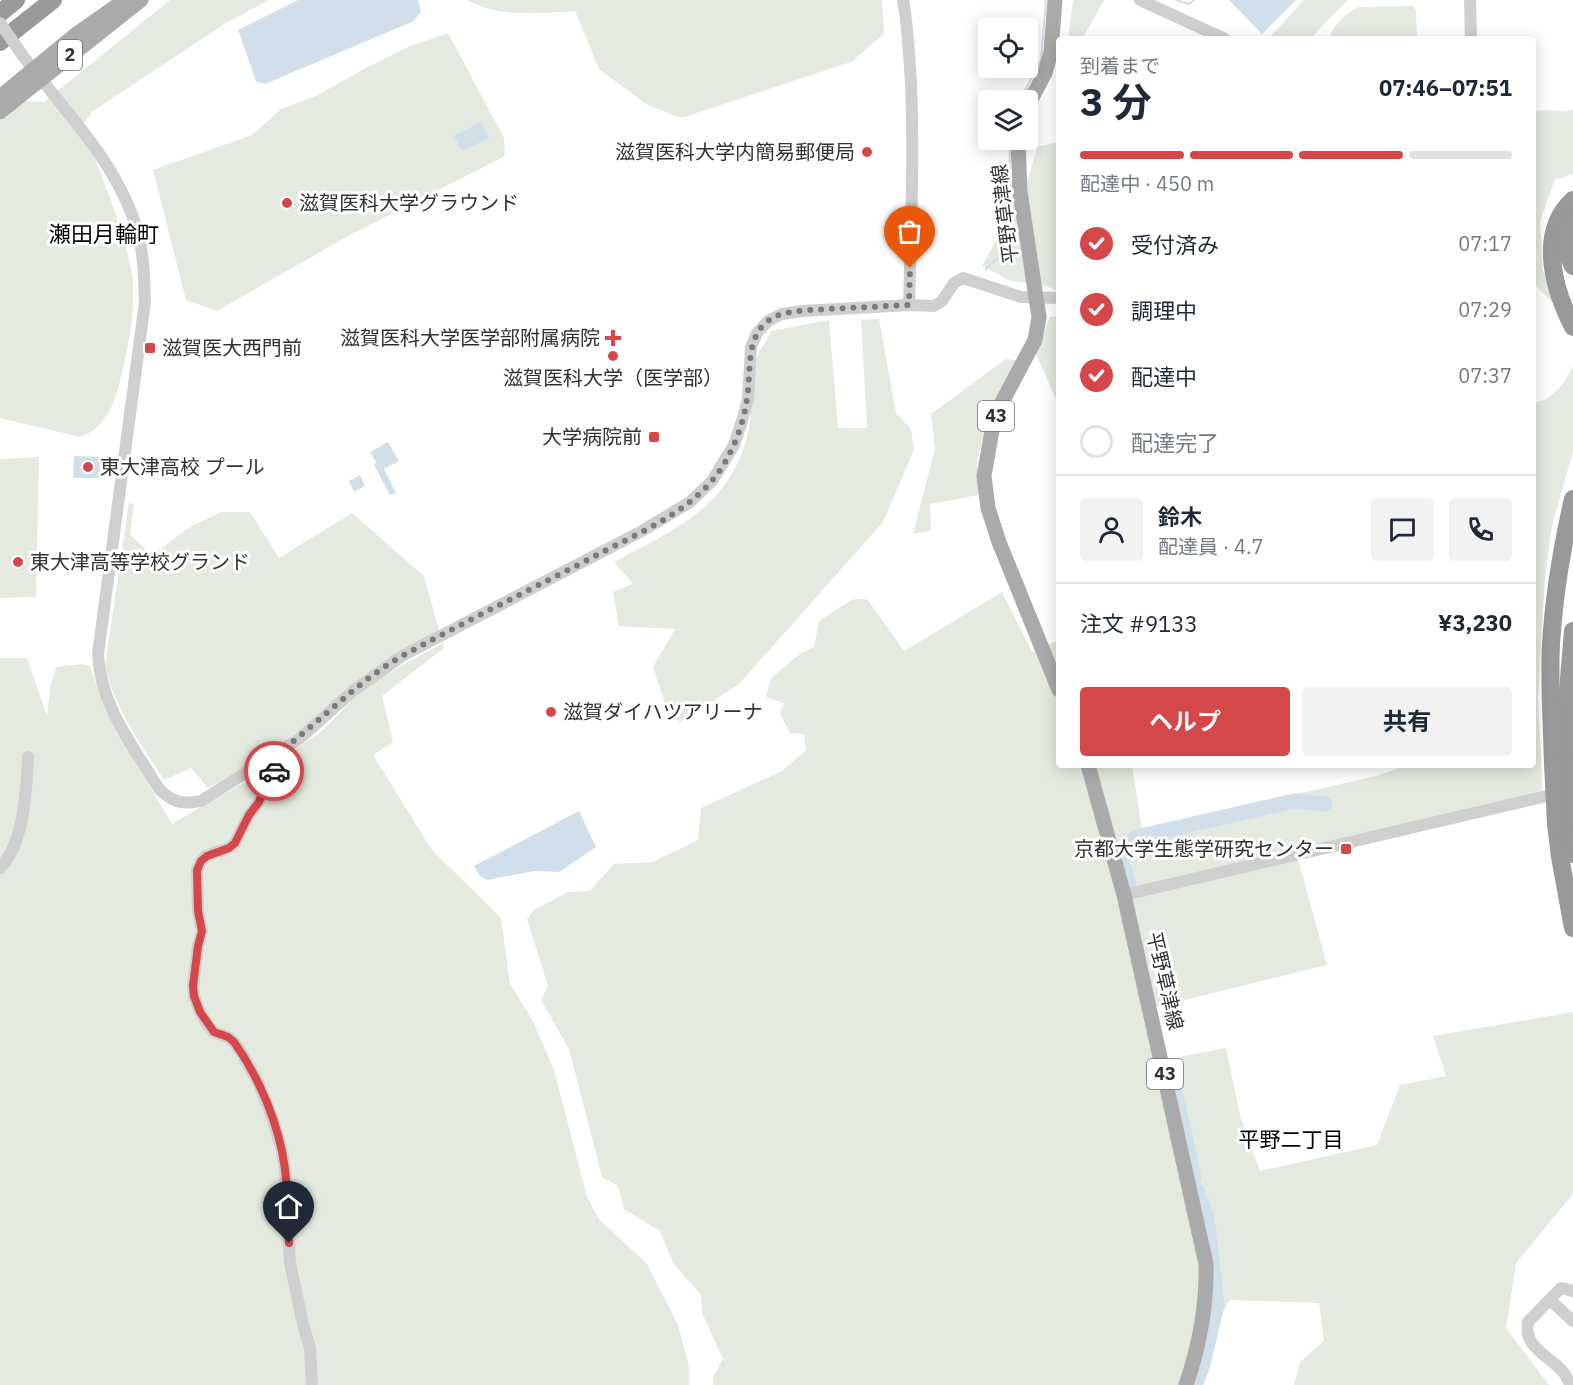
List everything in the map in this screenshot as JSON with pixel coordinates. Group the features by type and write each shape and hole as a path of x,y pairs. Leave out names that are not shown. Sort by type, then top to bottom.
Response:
{"highway":[{"path":"0,13 16,0"},
{"path":"0,42 52,0"},
{"path":"1573,200 1560,216 1552,248 1555,279 1573,327"},
{"path":"1573,217 1566,240 1567,251 1573,266"},
{"path":"1555,279 1573,312"},
{"path":"1560,763 1551,682 1553,619 1562,549 1573,499"},
{"path":"1573,558 1555,676 1563,823 1560,857 1573,928"},
{"path":"1560,763 1573,631"},
{"path":"1560,763 1573,701"},
{"path":"1563,823 1573,854"}],"main road":[{"name":"2","path":"0,112 74,36 125,0"},
{"name":"2","path":"0,96 38,74 141,0"},
{"path":"1036,90 1045,73 1051,52 1055,0"},
{"name":"平野草津線","path":"1019,150 1022,204 1040,317 1035,340 1001,404 993,425 984,476 988,508 999,542 1056,683"},
{"name":"平野草津線","path":"1089,768 1124,895 1206,1264 1207,1296 1202,1328 1186,1385"}],"street":[{"path":"903,0 913,127 914,190 909,305"},
{"path":"1140,0 1218,36"},
{"path":"1470,0 1471,36"},
{"path":"0,23 23,56 85,133 117,184 138,233 142,257 144,312 98,654 99,671 110,708 159,789 168,798 178,802 189,804 201,801 271,758 299,739 353,691 402,656 642,531 690,502 712,481 734,445 748,399 751,347 757,333 768,321 782,314 802,311 909,305 934,306 942,301 954,283 963,278 1021,297 1056,298"},
{"path":"0,868 16,844 27,782 28,757"},
{"path":"271,758 276,768 235,843 229,848 207,856 201,861 197,870 197,904 202,931 193,986 200,1012 207,1024 214,1032 234,1042 243,1055 259,1084 279,1140 285,1171 290,1263 310,1348 312,1385"},
{"path":"1124,895 1573,790"},
{"path":"1571,1385 1563,1372 1534,1348 1526,1330 1527,1322 1561,1288 1573,1292"},
{"path":"1550,1300 1573,1321"}],"shaded area":[{"path":"170,0 269,0 226,23 93,111 81,126 115,212 132,275 133,311 130,334 115,399 102,422 80,437 0,418 0,100 44,102"},
{"path":"298,0 418,0 421,11 414,21 265,84 256,81 238,30"},
{"path":"467,0 882,0 884,34 851,62 681,118 646,104 599,69 575,11 506,12 479,6"},
{"path":"1073,0 1104,0 1084,36 1068,36"},
{"path":"1229,0 1296,0 1262,34"},
{"path":"1304,0 1348,0 1313,36 1271,36"},
{"path":"1413,6 1416,10 1417,36 1331,36 1336,25 1358,7"},
{"name":"滋賀医科大学グラウンド","path":"448,33 504,138 505,156 348,236 217,311 186,300 153,170 252,135 281,109 314,97 408,47"},
{"path":"1573,110 1573,174 1555,180 1540,221 1543,271 1550,289 1573,323 1536,286 1536,111"},
{"path":"481,122 489,138 462,151 454,136"},
{"path":"1056,142 1056,290 1044,285 1011,281 982,266 998,237 1002,181 1028,180 1038,147"},
{"path":"1056,316 1056,399 1036,354 1050,317"},
{"path":"879,319 896,413 911,429 914,450 883,522 739,684 681,722 669,716 653,667 675,629 619,626 613,592 633,584 614,562 659,538 699,512 716,496 730,477 741,455 749,428 756,359 772,331 829,320 838,428 867,428 861,320"},
{"path":"1006,359 1017,360 987,421 977,461 980,495 930,504 931,531 913,534 935,449 931,414"},
{"path":"1573,366 1573,451 1552,526 1545,577 1538,697 1543,797 1297,855 1327,965 1152,1008 1163,1060 1226,1048 1240,1115 1260,1171 1377,1145 1400,1085 1446,1076 1433,1036 1573,1012 1573,1194 1516,1263 1506,1328 1549,1385 1294,1385 1300,1362 1324,1341 1319,1303 1230,1300 1196,1356 1183,1385 713,1385 713,1377 723,1359 702,1313 701,1295 673,1263 660,1231 624,1209 618,1186 602,1177 569,1049 541,1000 548,986 527,919 534,910 568,892 590,891 614,864 653,862 698,840 701,808 782,771 806,750 804,734 790,733 780,714 784,703 766,697 771,678 801,653 814,647 819,621 853,599 867,599 904,651 1002,592 1032,652 1056,641 1056,768 1132,768 1142,829 1376,776 1399,768 1536,768 1536,402 1553,394 1566,379"},
{"path":"388,442 399,461 384,469 396,493 390,495 374,465 376,462 370,452"},
{"name":"東大津高校 プール","path":"74,456 103,457 103,478 73,478"},
{"name":"東大津高等学校グランド","path":"39,457 36,597 0,598 0,459"},
{"path":"360,475 365,486 354,492 349,481"},
{"path":"129,502 134,504 130,535 153,555 188,528 221,512 250,512 279,558 352,513 424,576 439,630 303,731 264,757 208,788 191,768 164,780 122,712 105,667"},
{"path":"443,643 444,648 382,696 393,742 373,755 432,850 501,918 510,984 532,1019 554,1070 587,1197 599,1219 647,1264 678,1325 689,1366 689,1385 0,1385 0,658 27,658 47,716 50,688 56,667 82,664 90,666 116,728 172,824 239,785 256,781 270,783 282,767 282,759 323,730 358,694 397,668"},
{"path":"579,811 596,847 559,872 534,871 487,880 480,876 474,866"}],"waterway":[{"path":"1025,90 1041,60 1046,0"},
{"path":"1176,0 1189,4 1194,0"},
{"path":"986,269 1005,251 1009,243 1010,150"},
{"path":"1129,887 1121,855 1136,837 1294,801 1325,804"},
{"path":"1171,1073 1194,1178"},
{"path":"1195,1385 1202,1368 1217,1305 1207,1218 1197,1191"}],"way so far":[{"path":"274,771 276,768 271,758 299,739 353,691 402,656 669,517 690,502 712,481 734,445 748,399 751,347 757,333 768,321 782,314 802,311 909,305 910,268"}],"place":[{"name":"滋賀医科大学内簡易郵便局","path":"867,152"},
{"name":"滋賀医科大学グラウンド","path":"287,203"},
{"name":"滋賀医科大学医学部附属病院","path":"613,338"},
{"name":"滋賀医大西門前","path":"150,348"},
{"name":"滋賀医科大学（医学部）","path":"613,356"},
{"name":"大学病院前","path":"654,437"},
{"name":"東大津高校 プール","path":"88,467"},
{"name":"東大津高等学校グランド","path":"18,562"},
{"name":"滋賀ダイハツアリーナ","path":"551,712"},
{"name":"京都大学生態学研究センター","path":"1346,849"}],"district":[{"name":"瀬田月輪町","path":"104,234"},
{"name":"平野二丁目","path":"1291,1140"}],"route":[{"path":"274,771 235,843 229,848 207,856 201,861 197,870 198,911 202,931 193,986 194,996 207,1024 214,1032 234,1042 243,1055 259,1084 273,1120 282,1150 285,1171 289,1243"}]}
